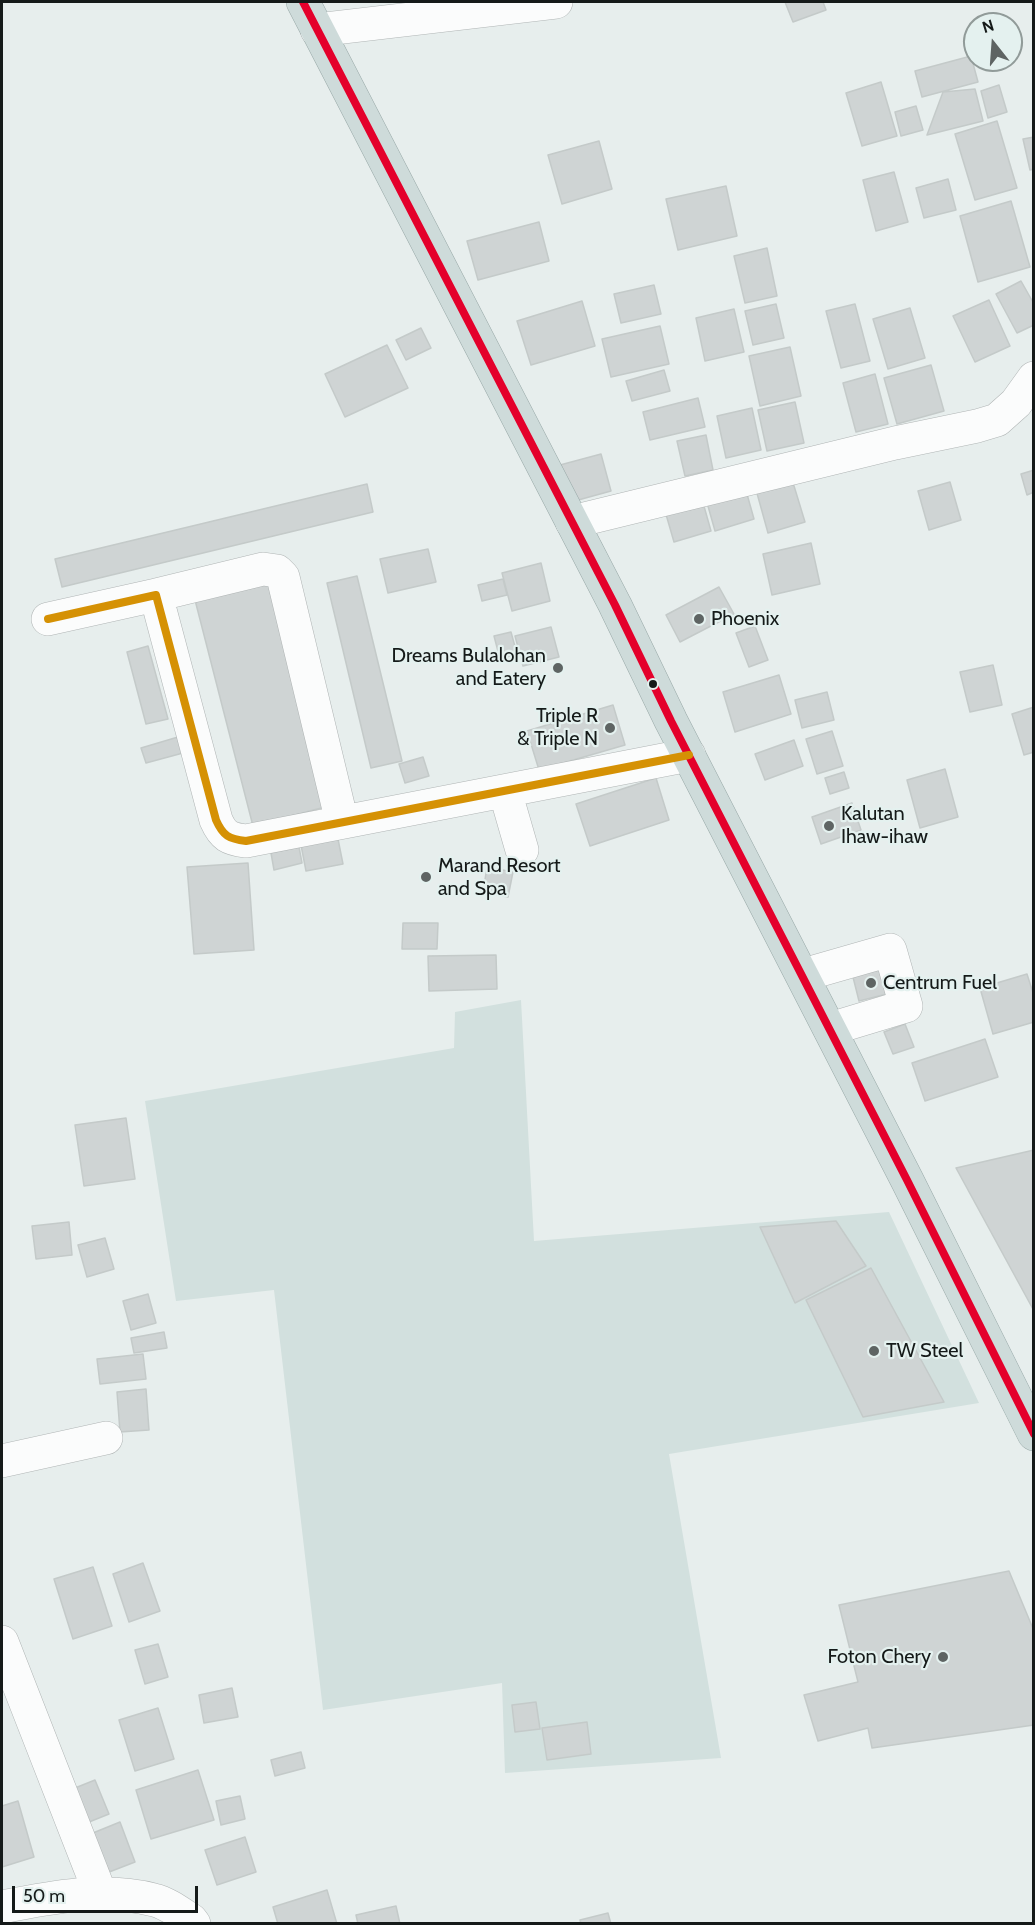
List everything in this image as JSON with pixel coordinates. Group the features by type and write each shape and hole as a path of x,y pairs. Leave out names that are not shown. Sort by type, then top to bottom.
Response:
{"highway":[{"path":"303,2 572,522 1034,1434"}],"street":[{"path":"317,30 555,2"},
{"path":"572,522 997,420 1016,404 1034,378"},
{"path":"48,619 263,569 277,571 283,577 342,822"},
{"path":"156,595 216,820 227,838 246,841 690,755"},
{"path":"505,790 522,849"},
{"path":"802,975 890,950 906,1006 830,1029"},
{"path":"2,1461 106,1438"},
{"path":"2,1642 100,1893"},
{"path":"2,1907 63,1895 100,1893 156,1900 194,1923"}],"shaded area":[{"path":"521,1000 534,1241 889,1212 979,1403 669,1454 721,1758 505,1773 502,1683 323,1710 274,1290 176,1301 145,1101 454,1048 455,1012"}],"building":[{"path":"785,2 823,2 826,10 793,22"},
{"path":"963,58 963,72 975,72 978,82 922,97 915,71"},
{"path":"881,82 897,136 862,146 846,93"},
{"path":"999,85 1007,112 988,118 981,91"},
{"path":"975,89 983,121 927,135 943,92"},
{"path":"916,106 923,130 901,136 895,112"},
{"path":"997,121 1017,188 975,200 955,134"},
{"path":"1034,137 1034,169 1030,170 1023,139"},
{"path":"599,141 612,189 562,204 548,155"},
{"path":"894,172 908,222 876,231 863,180"},
{"path":"948,179 956,210 924,218 916,188"},
{"path":"726,186 737,236 678,250 666,199"},
{"path":"1011,201 1030,267 978,282 960,216"},
{"path":"539,222 549,261 478,280 467,241"},
{"path":"767,248 777,296 745,303 734,256"},
{"path":"1021,281 1034,304 1034,325 1017,333 996,294"},
{"path":"654,285 661,314 621,323 614,294"},
{"path":"989,300 1010,346 975,362 953,316"},
{"path":"582,301 595,346 531,365 517,321"},
{"path":"776,304 784,338 753,345 745,311"},
{"path":"855,304 870,361 841,368 826,311"},
{"path":"910,308 925,358 888,369 873,319"},
{"path":"734,309 744,352 705,361 696,318"},
{"path":"660,326 669,364 611,377 602,339"},
{"path":"421,328 431,348 406,360 396,340"},
{"path":"387,345 408,388 345,417 325,374"},
{"path":"790,347 801,396 760,406 749,356"},
{"path":"931,365 944,411 897,424 884,378"},
{"path":"664,370 670,391 632,401 626,381"},
{"path":"875,374 888,424 856,432 843,383"},
{"path":"698,398 705,427 650,440 643,412"},
{"path":"795,402 804,443 767,451 758,410"},
{"path":"752,408 761,450 726,458 717,416"},
{"path":"706,435 713,470 685,476 677,441"},
{"path":"601,454 611,491 571,502 560,465"},
{"path":"1034,470 1034,492 1027,495 1021,474"},
{"path":"791,476 805,522 768,533 755,486"},
{"path":"950,482 961,520 929,530 918,491"},
{"path":"367,484 373,512 62,587 55,559"},
{"path":"745,487 754,519 715,531 706,499"},
{"path":"700,492 711,531 674,542 663,504"},
{"path":"811,543 820,584 772,595 763,554"},
{"path":"428,549 436,582 388,593 380,559"},
{"path":"541,563 550,601 512,611 502,573"},
{"path":"357,576 402,761 371,768 327,583"},
{"path":"503,579 507,595 482,601 478,585"},
{"path":"268,582 325,807 253,826 195,600"},
{"path":"719,587 734,614 680,642 666,615"},
{"path":"755,626 768,660 749,667 736,633"},
{"path":"551,627 559,657 523,666 515,636"},
{"path":"511,632 517,654 500,659 494,636"},
{"path":"148,646 168,719 146,724 127,652"},
{"path":"993,665 1002,705 970,712 960,672"},
{"path":"779,675 791,714 735,732 723,692"},
{"path":"827,692 834,720 802,728 795,700"},
{"path":"613,705 625,745 539,770 527,731"},
{"path":"1034,707 1034,752 1024,755 1012,714"},
{"path":"832,731 843,766 817,774 806,739"},
{"path":"178,737 183,753 146,763 141,748"},
{"path":"794,740 803,766 765,780 755,754"},
{"path":"423,757 429,776 405,783 399,764"},
{"path":"945,769 958,817 920,828 907,780"},
{"path":"844,772 849,788 830,794 825,778"},
{"path":"656,778 669,820 590,846 576,804"},
{"path":"852,803 861,830 821,844 812,817"},
{"path":"338,839 343,864 306,871 301,845"},
{"path":"299,847 302,863 274,870 271,853"},
{"path":"248,863 254,950 194,954 187,867"},
{"path":"487,867 513,872 508,897 483,892"},
{"path":"403,923 438,923 437,949 402,949"},
{"path":"496,955 497,989 429,991 428,956"},
{"name":"Centrum Fuel","path":"883,965 891,993 859,1001 852,973"},
{"path":"1027,974 1034,996 1034,1022 993,1034 980,988"},
{"path":"905,1024 914,1047 893,1054 884,1032"},
{"path":"985,1039 998,1077 925,1101 912,1063"},
{"path":"126,1118 135,1179 84,1186 75,1125"},
{"path":"1034,1150 1034,1311 956,1168"},
{"path":"836,1221 866,1266 795,1303 760,1227"},
{"path":"69,1222 72,1255 36,1259 32,1226"},
{"path":"105,1238 114,1269 87,1277 78,1245"},
{"name":"TW Steel","path":"871,1268 944,1402 863,1417 806,1300"},
{"path":"148,1294 156,1323 131,1330 123,1301"},
{"path":"164,1332 167,1348 134,1353 131,1338"},
{"path":"143,1354 146,1379 100,1384 97,1359"},
{"path":"146,1389 149,1430 120,1432 117,1392"},
{"path":"143,1563 160,1611 129,1622 113,1574"},
{"path":"93,1567 112,1626 73,1639 54,1579"},
{"name":"Foton Chery","path":"1009,1571 1034,1631 1034,1725 872,1748 868,1728 818,1741 804,1695 858,1682 839,1605"},
{"path":"158,1644 168,1677 145,1684 135,1650"},
{"path":"232,1688 238,1717 204,1723 199,1695"},
{"path":"536,1702 540,1729 515,1732 512,1705"},
{"path":"158,1708 174,1759 135,1771 119,1720"},
{"path":"587,1722 591,1754 547,1760 542,1728"},
{"path":"301,1752 305,1768 275,1776 271,1760"},
{"path":"198,1770 214,1820 151,1839 136,1790"},
{"path":"95,1780 109,1814 84,1824 70,1790"},
{"path":"240,1796 245,1819 221,1825 216,1801"},
{"path":"18,1801 34,1857 2,1867 2,1806"},
{"path":"120,1822 135,1862 104,1874 88,1835"},
{"path":"245,1837 256,1872 217,1885 205,1850"},
{"path":"327,1890 337,1924 278,1924 273,1907"},
{"path":"396,1906 400,1924 358,1924 356,1915"},
{"path":"608,1913 611,1924 581,1924 580,1920"}],"transit line":[{"path":"303,2 615,605 671,721 907,1180 1034,1434"},
{"path":"48,619 156,595 216,820 221,830 227,836 235,839 246,841 689,755"}],"place":[{"name":"Phoenix","path":"699,619"},
{"name":"Dreams Bulalohan and Eatery","path":"558,668"},
{"name":"Triple R & Triple N","path":"610,728"},
{"name":"Kalutan Ihaw-ihaw","path":"829,826"},
{"name":"Marand Resort and Spa","path":"426,877"},
{"name":"Centrum Fuel","path":"871,983"},
{"name":"TW Steel","path":"874,1351"},
{"name":"Foton Chery","path":"943,1657"}]}
